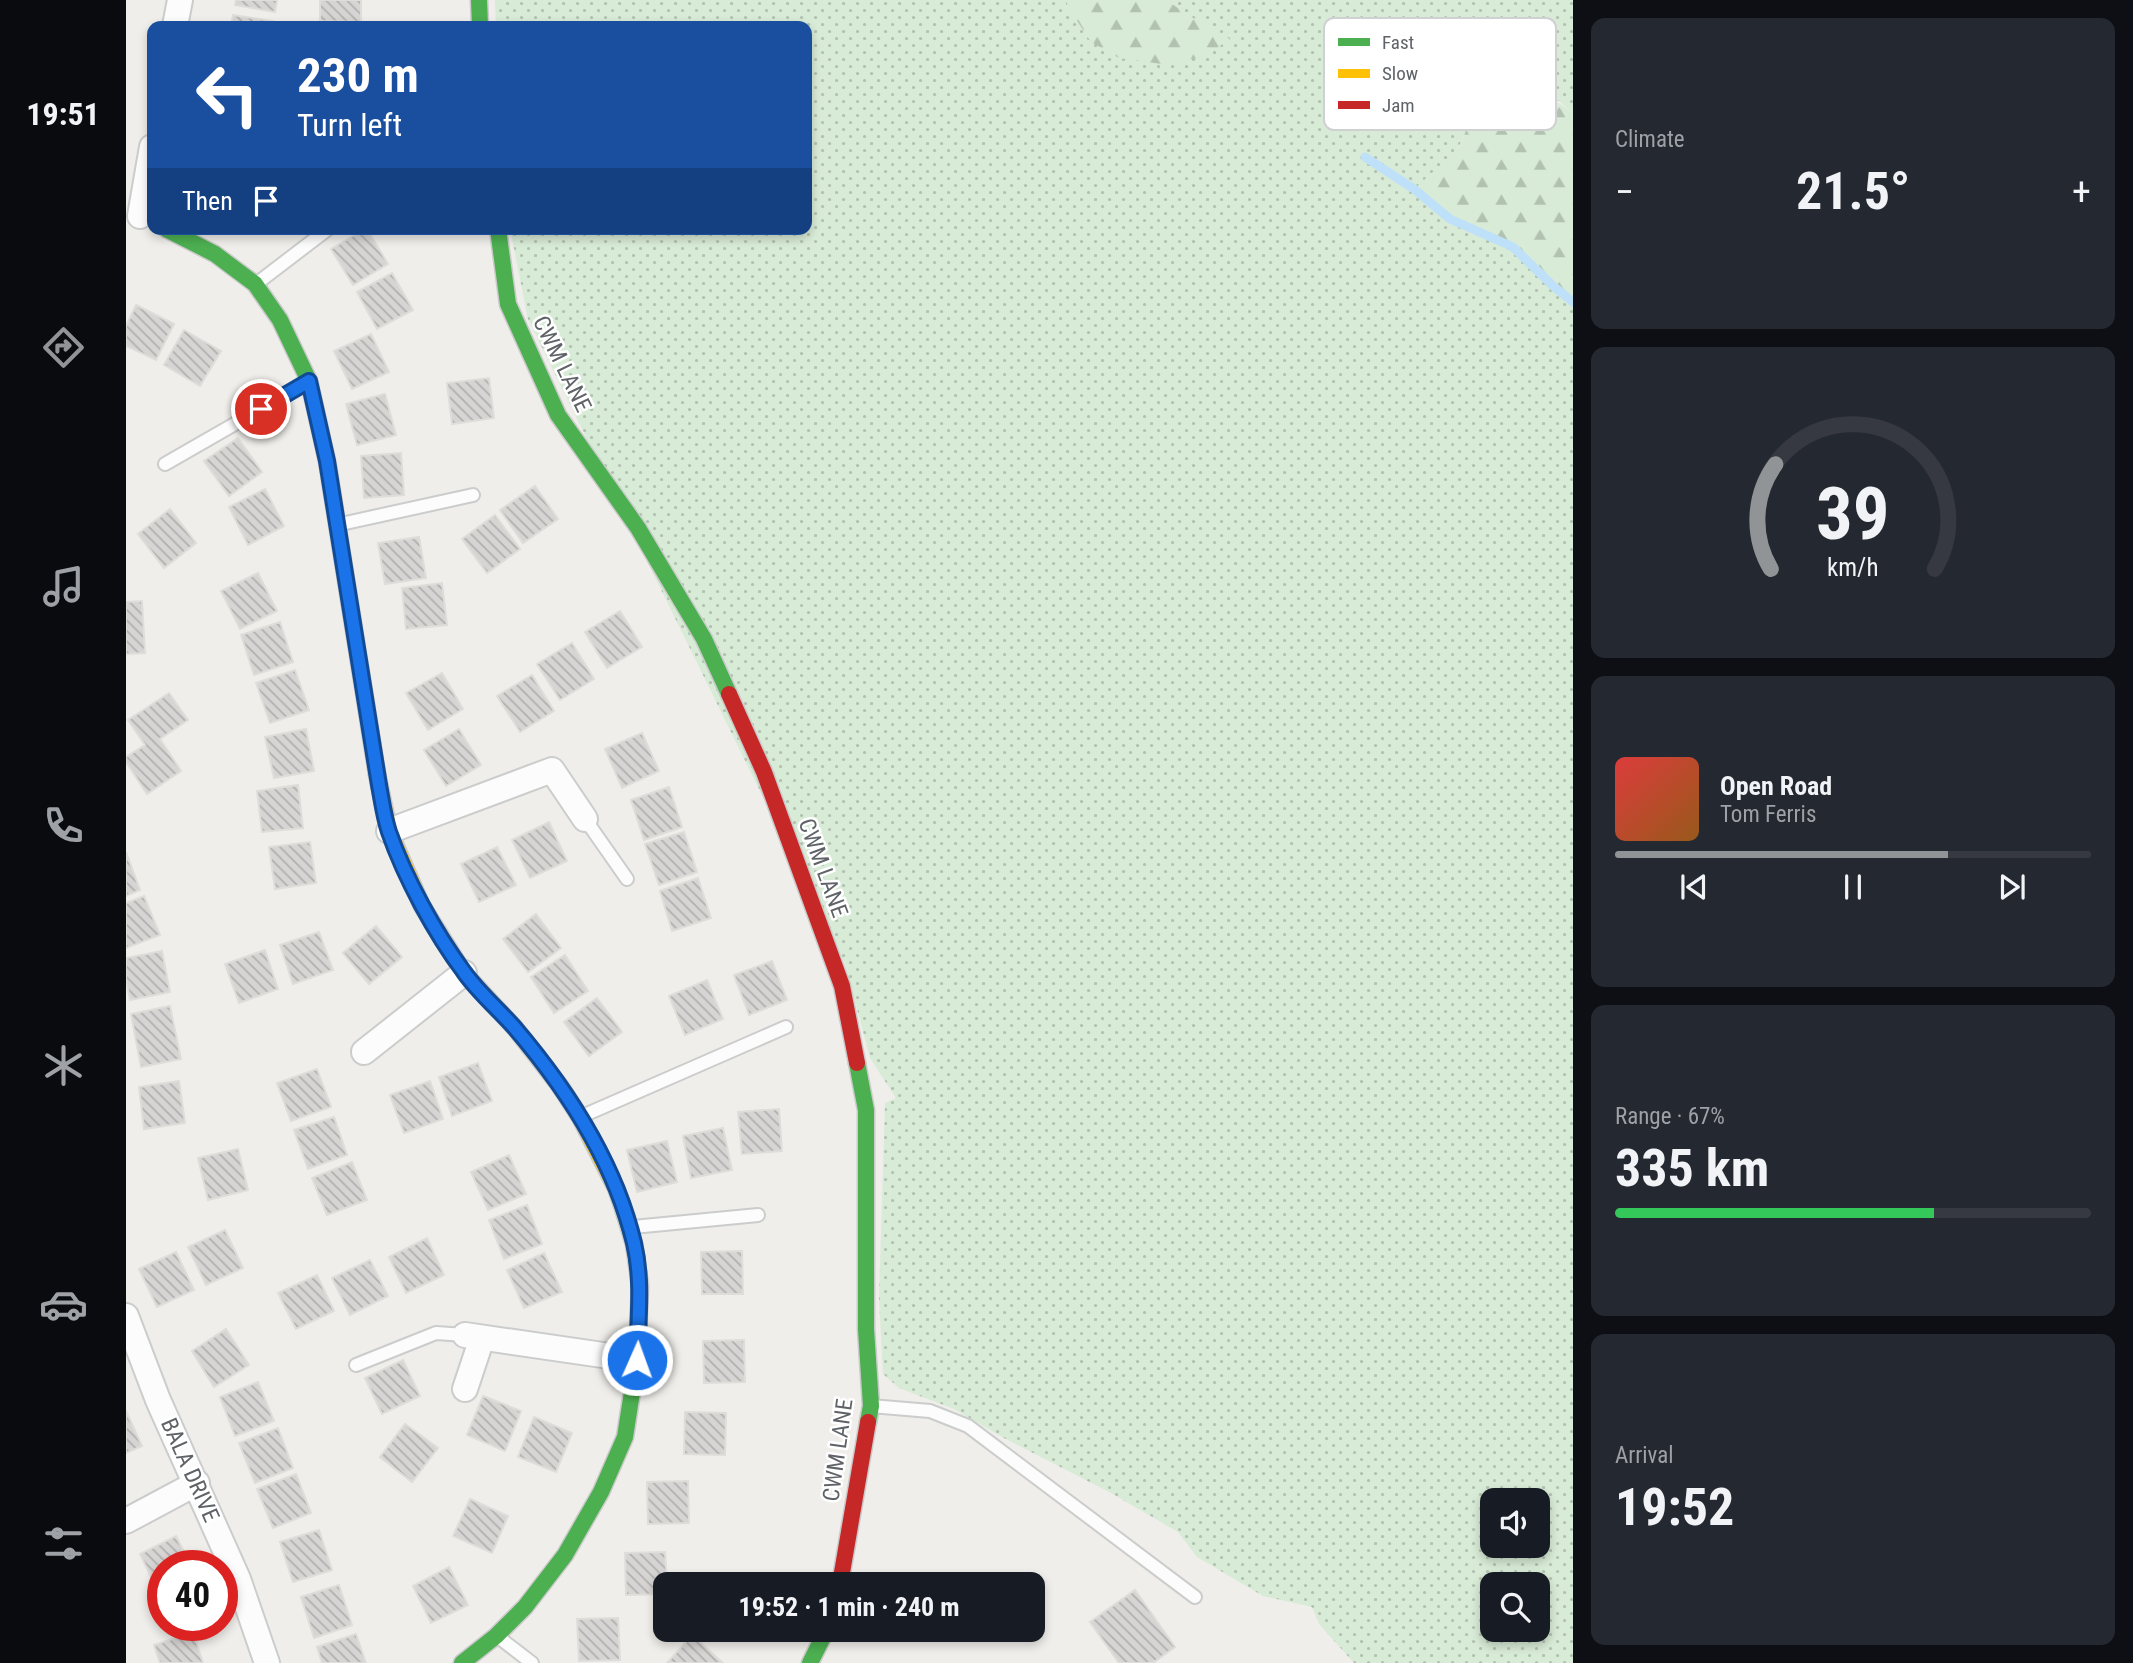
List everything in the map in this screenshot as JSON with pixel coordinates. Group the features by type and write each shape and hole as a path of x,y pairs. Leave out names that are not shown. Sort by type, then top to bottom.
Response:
{"street":[{"path":"176,21 180,0"},
{"path":"479,0 480,21"},
{"path":"139,218 147,174"},
{"path":"178,235 215,254 255,284 280,320 309,381 327,461 379,785 389,831 422,906 464,973 522,1038 560,1086 580,1117 616,1188 634,1244 640,1285 637,1360 625,1437 601,1492 565,1555 525,1607 496,1636 462,1663"},
{"name":"CWM LANE","path":"499,235 508,304 558,415 638,528 704,639 764,772 842,986 866,1110 866,1329 871,1406 842,1572"},
{"path":"389,831 552,770 585,819"},
{"path":"364,1052 464,973"},
{"name":"BALA DRIVE","path":"126,1316 158,1400 238,1579 267,1663"},
{"path":"465,1389 473,1337 637,1360"},
{"path":"126,1521 197,1483"},
{"path":"810,1663 820,1642"}],"lane":[{"path":"255,284 320,235"},
{"path":"165,464 309,381"},
{"path":"337,525 473,495"},
{"path":"585,819 627,879"},
{"path":"580,1117 786,1027"},
{"path":"629,1227 758,1215"},
{"path":"356,1365 436,1333 473,1337"},
{"path":"871,1406 930,1411 968,1426 1195,1597"},
{"path":"496,1636 532,1663"}],"green space":[{"path":"495,0 1067,0 1068,7 1190,16 1166,0 1573,0 1573,113 1556,100 1556,18 1324,18 1324,130 1466,130 1452,155 1415,189 1450,219 1513,247 1573,302 1573,1663 1354,1663 1319,1624 1312,1607 1263,1596 1197,1557 1178,1532 954,1409 899,1388 883,1374 879,1299 885,1103 896,1098 870,1058 845,964 528,319 511,235 812,235 812,21 496,21"},
{"path":"1067,0 1166,0 1230,39 1204,57 1162,64 1119,58 1091,42 1068,7"},
{"path":"1556,102 1573,113 1573,302 1513,247 1450,219 1414,189 1452,155 1462,142 1466,130 1556,130"}],"building":[{"path":"236,0 277,0 275,12 235,5"},
{"path":"320,0 361,0 361,21 320,21"},
{"path":"233,15 273,21 232,21"},
{"path":"354,235 371,235 388,264 353,285 331,249"},
{"path":"392,273 413,310 377,329 357,292"},
{"path":"136,305 174,324 156,360 126,346 126,326"},
{"path":"184,330 221,351 200,386 164,365"},
{"path":"371,334 389,372 352,389 334,351"},
{"path":"489,378 494,418 452,424 447,383"},
{"path":"385,394 396,435 357,445 346,404"},
{"path":"238,438 262,472 229,496 204,461"},
{"path":"401,453 404,495 364,498 361,456"},
{"path":"535,486 558,519 523,543 500,510"},
{"path":"265,489 284,526 248,545 229,507"},
{"path":"170,509 196,543 164,568 138,534"},
{"path":"495,515 520,549 487,573 462,539"},
{"path":"419,537 426,578 385,584 378,543"},
{"path":"258,573 277,611 240,629 221,591"},
{"path":"442,583 447,625 406,629 402,588"},
{"path":"142,601 145,653 126,654 126,602"},
{"path":"620,611 642,647 607,668 585,632"},
{"path":"280,622 293,662 254,675 241,635"},
{"path":"572,643 594,679 560,700 537,664"},
{"path":"295,670 309,710 270,723 256,683"},
{"path":"442,673 463,709 428,730 406,693"},
{"path":"532,675 554,711 520,732 497,696"},
{"path":"169,693 188,720 160,739 181,771 147,794 126,762 126,757 145,745 128,720"},
{"path":"306,729 314,771 274,778 265,737"},
{"path":"459,729 481,765 446,786 424,750"},
{"path":"642,733 659,771 622,788 605,749"},
{"path":"298,785 303,828 262,832 257,791"},
{"path":"669,787 682,827 644,840 631,800"},
{"path":"549,822 567,861 530,878 512,840"},
{"path":"684,832 697,872 659,885 645,844"},
{"path":"310,842 316,883 275,889 269,847"},
{"path":"497,847 516,885 479,902 461,864"},
{"path":"126,852 140,890 126,896"},
{"path":"698,878 711,918 672,931 660,891"},
{"path":"144,896 160,935 126,948 126,903"},
{"path":"536,914 561,948 528,972 503,939"},
{"path":"376,926 402,957 369,984 343,953"},
{"path":"319,932 333,970 293,984 280,945"},
{"path":"265,950 278,989 239,1003 225,964"},
{"path":"162,951 170,992 130,1000 126,958"},
{"path":"565,955 588,991 554,1013 531,977"},
{"path":"772,961 787,1000 749,1015 734,975"},
{"path":"707,980 723,1019 685,1035 669,996"},
{"path":"597,998 622,1032 589,1056 564,1022"},
{"path":"170,1006 181,1059 141,1067 131,1014"},
{"path":"478,1063 492,1101 452,1116 439,1077"},
{"path":"317,1069 331,1107 291,1121 277,1083"},
{"path":"179,1081 185,1123 144,1129 139,1087"},
{"path":"430,1081 443,1119 404,1133 390,1095"},
{"path":"779,1109 782,1151 742,1154 738,1112"},
{"path":"334,1117 347,1155 308,1169 294,1130"},
{"path":"723,1128 732,1170 691,1178 683,1136"},
{"path":"667,1141 677,1182 637,1192 627,1150"},
{"path":"238,1149 248,1190 208,1200 198,1158"},
{"path":"509,1155 526,1194 488,1210 471,1172"},
{"path":"352,1162 367,1200 327,1215 312,1178"},
{"path":"527,1205 542,1244 504,1259 489,1220"},
{"path":"225,1230 243,1268 206,1285 188,1247"},
{"path":"427,1238 444,1275 406,1293 389,1257"},
{"path":"742,1251 743,1294 702,1294 701,1252"},
{"path":"176,1252 194,1290 157,1307 139,1269"},
{"path":"544,1253 562,1292 524,1308 507,1270"},
{"path":"370,1260 388,1296 350,1315 332,1278"},
{"path":"317,1275 334,1311 296,1329 278,1293"},
{"path":"226,1329 249,1365 214,1387 192,1351"},
{"path":"744,1340 745,1382 704,1383 703,1341"},
{"path":"403,1360 420,1396 382,1414 365,1378"},
{"path":"258,1382 274,1421 235,1436 220,1397"},
{"path":"483,1396 521,1411 505,1451 467,1435"},
{"path":"126,1411 142,1446 126,1453"},
{"path":"685,1412 726,1413 725,1455 684,1454"},
{"path":"534,1417 572,1433 556,1472 518,1457"},
{"path":"405,1424 438,1448 412,1482 380,1457"},
{"path":"278,1428 293,1468 255,1483 239,1443"},
{"path":"296,1474 311,1513 273,1528 257,1489"},
{"path":"688,1481 689,1523 648,1524 647,1482"},
{"path":"470,1499 508,1516 492,1553 453,1536"},
{"path":"319,1530 332,1570 293,1582 280,1542"},
{"path":"176,1536 183,1550 148,1550"},
{"path":"147,1550 147,1569 140,1554"},
{"path":"665,1552 666,1572 653,1572 653,1594 626,1595 625,1553"},
{"path":"449,1567 468,1605 431,1623 413,1586"},
{"path":"339,1585 352,1625 314,1638 301,1597"},
{"path":"1135,1590 1175,1647 1153,1663 1119,1663 1090,1622"},
{"path":"618,1618 620,1660 579,1661 577,1619"},
{"path":"356,1634 366,1663 322,1663 317,1647"},
{"path":"166,1641 196,1641 203,1663 160,1663 154,1645"},
{"path":"686,1642 700,1642 723,1663 667,1663"}],"waterway":[{"path":"1365,157 1414,189 1450,219 1513,247 1573,302"}],"traffic: fast":[{"path":"479,0 480,21"},
{"path":"178,235 215,254 255,284 280,320 309,381 327,461 377,774"},
{"path":"499,235 508,304 558,415 638,528 704,639 729,694"},
{"path":"857,1063 866,1110 866,1329 871,1406 868,1422"},
{"path":"462,1663 496,1636 525,1607 565,1555 601,1492 625,1437 637,1360 640,1285 634,1244 622,1205"},
{"path":"810,1663 820,1642"}],"traffic: slow":[{"path":"377,774 389,831 422,906 464,973 515,1028 560,1086 580,1117 622,1205"}],"traffic: jam":[{"path":"729,694 764,772 842,986 857,1063"},
{"path":"842,1572 868,1422"}],"route":[{"path":"261,409 309,381 327,461 379,785 389,831 422,906 464,973 514,1028 560,1086 580,1117 616,1188 634,1244 640,1285 637,1360"}]}
